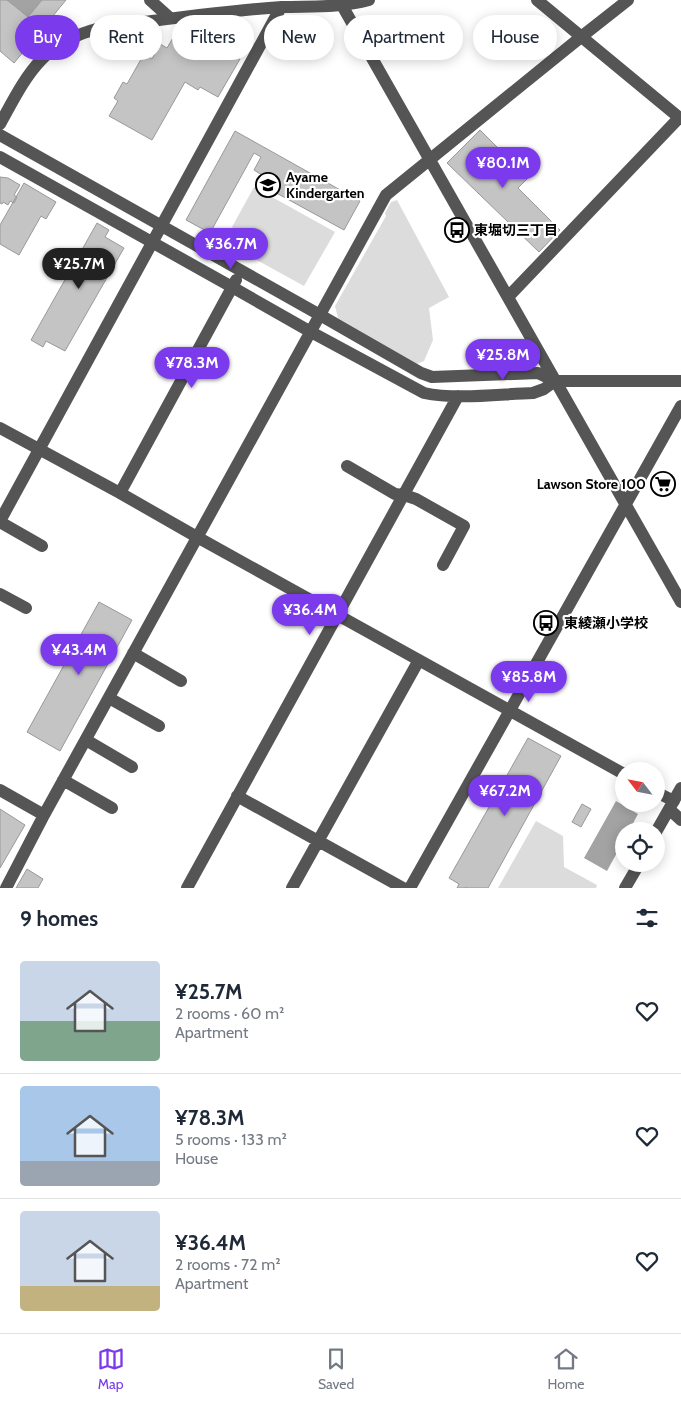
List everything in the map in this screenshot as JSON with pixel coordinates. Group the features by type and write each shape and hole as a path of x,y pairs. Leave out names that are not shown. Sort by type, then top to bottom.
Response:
{"street":[{"path":"150,0 170,18"},
{"path":"0,124 23,82 42,58 63,43 89,31 170,18 369,0"},
{"path":"508,297 680,119 537,0"},
{"path":"6,888 44,814 386,195 628,0"},
{"path":"340,3 681,602"},
{"path":"42,546 0,522 281,7"},
{"path":"0,135 421,373 432,377 538,373 555,380 681,381"},
{"path":"0,157 424,394 458,396 533,393 544,389 555,380"},
{"path":"120,493 240,271"},
{"path":"187,888 458,396"},
{"path":"410,888 681,406"},
{"path":"0,428 615,769"},
{"path":"347,466 395,494 416,499 464,526 443,565"},
{"path":"0,594 26,608"},
{"path":"133,653 181,681"},
{"path":"292,888 419,660"},
{"path":"109,698 159,726"},
{"path":"86,740 132,767"},
{"path":"63,780 112,808"},
{"path":"662,822 681,788"},
{"path":"0,790 44,814"},
{"path":"237,796 403,888"},
{"path":"665,800 681,820"},
{"path":"625,888 634,872"}],"shaded area":[{"path":"7,0 42,0 30,15 26,15"},
{"path":"254,187 335,232 304,286 237,249 243,237 232,227"},
{"path":"397,200 449,297 429,308 433,340 424,361 417,364 338,318 335,306 386,216 385,213 391,202"},
{"path":"615,803 615,812 635,812 638,814 634,822 615,822 615,856 607,871 584,858"},
{"path":"536,821 563,836 564,867 597,885 596,888 498,888"}],"building":[{"path":"0,0 7,0 26,15 15,15 16,60 14,63 0,51"},
{"path":"42,0 66,0 54,15 30,15"},
{"path":"172,39 172,60 239,60 218,97 200,87 198,90 185,82 152,140 109,116 118,101 114,98 123,82 127,84 141,60 162,60 162,45 167,48"},
{"path":"480,130 528,178 518,188 560,230 539,252 447,163"},
{"path":"235,131 360,201 344,230 258,183 262,175 254,170 261,157 254,153 210,233 186,220"},
{"path":"0,177 8,178 20,185 14,195 17,197 14,203 10,201 8,205 3,202 2,204 0,203"},
{"path":"24,183 56,202 46,219 41,216 19,255 0,244 0,225"},
{"path":"97,223 109,230 105,237 124,248 65,351 46,341 43,347 31,340"},
{"path":"99,602 132,620 60,751 27,732"},
{"path":"528,738 561,756 488,888 457,888 459,884 449,878"},
{"path":"582,804 591,809 581,827 572,822"},
{"path":"0,809 25,825 0,868"},
{"path":"27,869 43,879 38,888 16,888"}],"place":[{"name":"Ayame Kindergarten","path":"268,185"},
{"name":"東堀切三丁目","path":"457,230"},
{"name":"Lawson Store 100","path":"663,484"},
{"name":"東綾瀬小学校","path":"546,623"}]}
